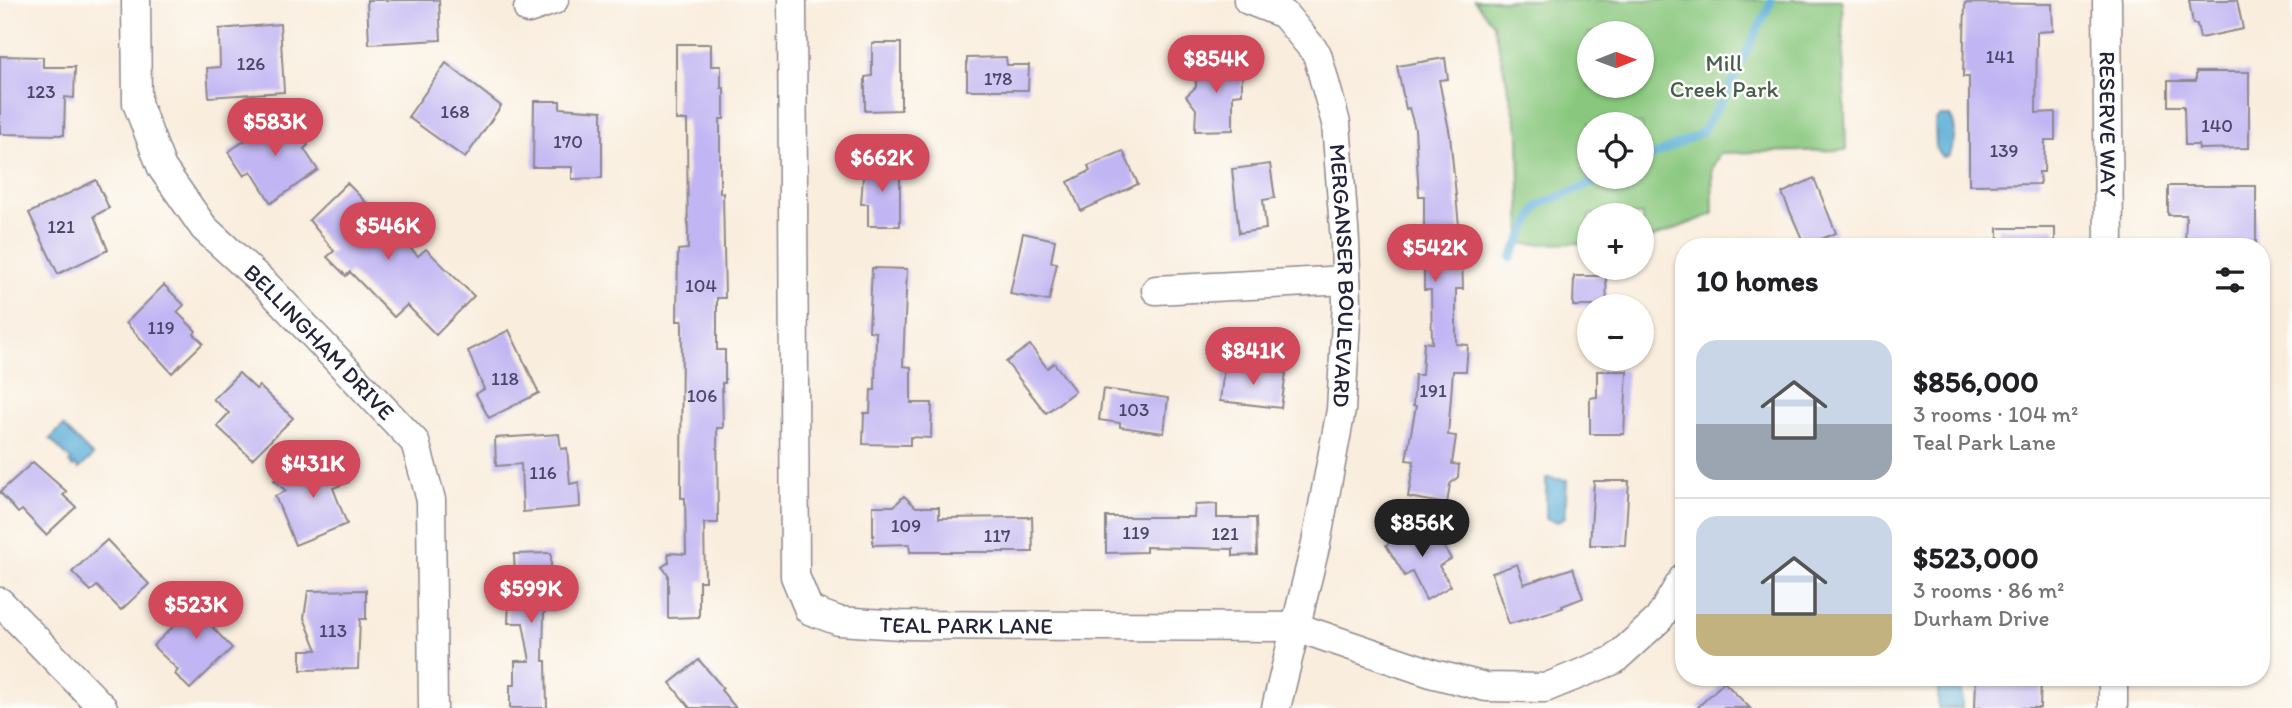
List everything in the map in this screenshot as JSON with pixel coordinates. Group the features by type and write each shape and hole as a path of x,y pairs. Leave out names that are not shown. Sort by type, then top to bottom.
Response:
{"street":[{"name":"BELLINGHAM DRIVE","path":"136,0 137,103 162,168 204,228 295,314 415,442 432,500 433,708"},
{"name":"TEAL PARK LANE","path":"792,0 795,576 809,610 839,621 901,625 1296,627 1434,674 1473,684 1545,688 1614,660 1659,619 1675,592"},
{"name":"MERGANSER BOULEVARD","path":"1248,0 1284,14 1317,54 1336,122 1346,280 1341,410 1316,543 1276,708"},
{"name":"RESERVE WAY","path":"2107,0 2109,238"},
{"path":"1156,290 1346,280"},
{"path":"0,602 103,708"},
{"path":"2113,686 2113,708"}],"green space":[{"name":"Mill Creek Park","path":"1474,0 1842,0 1846,150 1720,153 1712,168 1713,214 1654,237 1654,203 1577,203 1577,243 1521,244 1519,133 1493,24"}],"water":[{"path":"1941,116 1950,116 1955,131 1949,156 1942,157 1936,148 1935,120"},
{"path":"63,426 93,456 79,469 69,463 72,461 50,439"},
{"path":"1546,478 1567,480 1565,517 1558,522 1546,519"},
{"path":"1938,686 1962,686 1962,708 1938,708"}],"building":[{"path":"367,0 439,0 441,40 369,44"},
{"path":"2189,0 2237,0 2243,29 2200,38 2197,24 2193,24"},
{"path":"1965,3 2052,4 2053,31 2037,32 2036,113 2055,112 2055,140 2045,140 2044,172 2039,172 2040,184 1969,185 1969,77 1963,77"},
{"path":"280,24 284,92 209,97 207,68 220,67 219,29"},
{"path":"872,43 901,43 901,110 865,111 865,77 872,76"},
{"path":"676,44 711,44 711,66 721,66 724,119 720,119 720,193 723,193 725,298 717,298 717,350 725,350 725,383 722,383 723,428 717,428 718,523 704,523 705,581 699,581 699,617 668,618 668,574 662,567 669,562 668,553 686,554 685,498 681,498 682,321 677,321 678,250 688,249 687,120 676,120"},
{"path":"0,56 43,57 43,67 75,67 74,98 65,97 64,135 0,134"},
{"path":"1006,57 1007,65 1029,65 1028,90 967,90 967,58"},
{"path":"1445,58 1448,79 1439,80 1450,135 1462,256 1463,289 1456,289 1456,344 1468,345 1466,371 1453,371 1448,435 1456,436 1452,464 1459,465 1458,477 1450,484 1447,504 1408,497 1414,461 1406,460 1416,406 1413,406 1415,375 1422,375 1424,342 1432,343 1431,290 1424,290 1424,196 1419,196 1415,129 1409,108 1406,109 1397,66"},
{"path":"446,63 501,106 465,158 408,117"},
{"path":"1195,63 1242,63 1242,94 1233,95 1233,130 1195,131 1196,109 1186,96 1196,87"},
{"path":"2196,72 2249,72 2249,148 2199,149 2198,145 2185,145 2184,106 2168,106 2168,81 2196,81"},
{"path":"534,101 560,101 560,108 602,111 602,178 572,179 572,167 533,167"},
{"path":"285,113 308,145 304,149 318,170 271,203 251,171 244,176 228,152"},
{"path":"1123,151 1138,184 1081,211 1068,182 1090,171 1088,166"},
{"path":"864,164 900,164 900,226 868,226 868,204 861,204"},
{"path":"1270,164 1275,198 1263,200 1266,229 1239,233 1232,169"},
{"path":"1814,178 1836,233 1824,238 1802,238 1782,193"},
{"path":"96,180 109,208 94,216 108,250 58,274 29,213"},
{"path":"347,183 418,256 426,249 474,296 436,335 407,305 394,317 350,272 346,276 327,257 334,251 309,220"},
{"path":"2168,186 2256,186 2256,238 2185,238 2186,215 2168,215"},
{"path":"1998,228 2055,228 2055,238 1998,238"},
{"path":"1023,233 1055,240 1051,262 1057,263 1049,301 1010,294"},
{"path":"872,268 907,269 903,366 911,367 911,403 932,403 931,438 910,437 910,445 863,444 864,413 870,413 871,390 875,390 876,332 869,331"},
{"path":"1574,276 1577,276 1577,280 1606,280 1607,294 1577,294 1577,306 1573,306"},
{"path":"164,285 184,305 177,312 196,331 194,334 203,343 172,373 126,323"},
{"path":"509,330 539,393 489,418 476,394 484,389 468,351"},
{"path":"1030,345 1047,368 1054,363 1075,391 1046,413 1006,362"},
{"path":"1247,367 1286,373 1281,408 1220,401 1224,368 1246,371"},
{"path":"1597,371 1627,371 1624,434 1590,434 1590,398 1597,397"},
{"path":"239,373 256,389 259,386 293,418 252,459 217,426 229,413 213,399"},
{"path":"1103,389 1168,398 1164,433 1120,427 1120,423 1099,420"},
{"path":"559,434 561,449 567,448 570,484 579,482 580,507 523,512 521,464 496,466 495,438"},
{"path":"338,455 349,482 333,488 347,524 295,545 275,496 286,491 274,480"},
{"path":"33,462 67,492 63,495 76,507 46,535 22,510 18,513 0,492"},
{"path":"1594,481 1629,481 1625,545 1590,545"},
{"path":"904,496 916,507 939,507 939,518 1032,517 1033,552 910,552 909,544 873,545 873,506 894,506"},
{"path":"1217,504 1217,518 1256,518 1257,555 1233,556 1233,549 1146,547 1146,552 1106,553 1106,517 1194,517 1195,505"},
{"path":"1429,521 1451,559 1439,566 1451,586 1426,600 1412,572 1405,576 1386,545"},
{"path":"107,540 149,584 121,610 97,586 91,591 72,572"},
{"path":"551,553 551,577 556,577 556,612 544,611 543,661 546,661 547,708 510,708 510,685 515,685 515,661 530,661 523,623 508,623 510,577 515,577 514,554"},
{"path":"1517,564 1524,584 1573,568 1583,598 1562,606 1563,608 1509,624 1492,573"},
{"path":"211,590 231,610 213,628 232,648 190,689 175,674 178,670 153,646"},
{"path":"366,590 366,619 360,619 358,669 301,670 301,650 317,650 304,618 308,591"},
{"path":"699,660 736,708 690,708 670,683"},
{"path":"1720,686 1728,686 1750,708 1697,708"},
{"path":"1976,686 2041,686 2040,708 1975,708"}],"waterway":[{"path":"1654,155 1701,133 1725,96 1772,0"},
{"path":"1511,258 1539,205 1578,189"}]}
